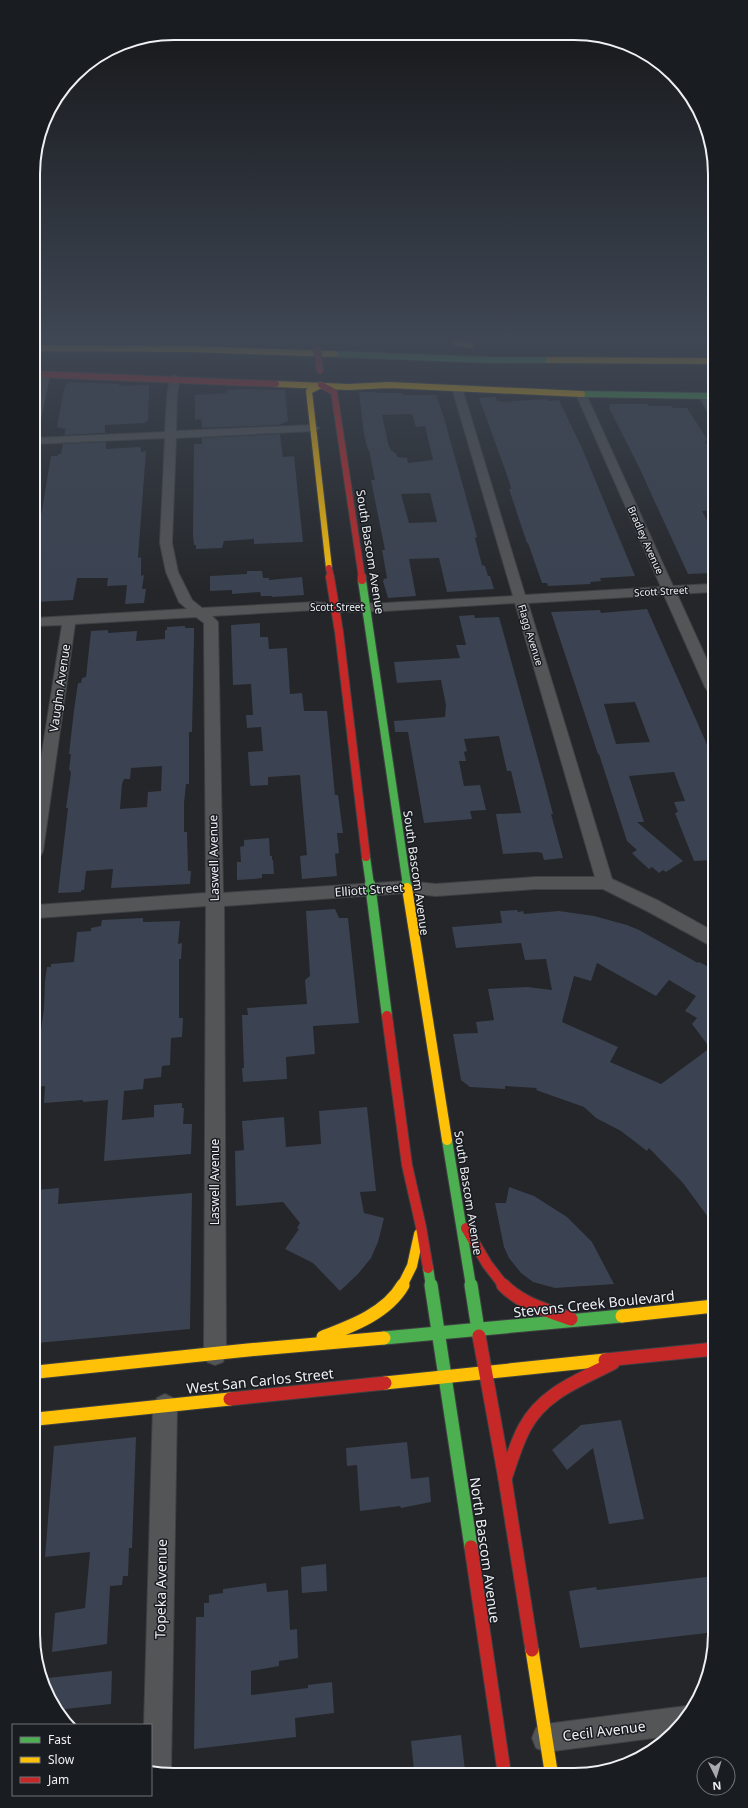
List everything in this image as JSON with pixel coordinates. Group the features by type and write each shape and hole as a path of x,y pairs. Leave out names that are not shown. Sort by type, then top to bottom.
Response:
{"main road":[{"path":"316,426 325,543 336,608 370,890 407,1165 421,1227 438,1333"},
{"name":"South Bascom Avenue","path":"339,426 406,887 478,1330 486,1371"},
{"path":"331,453 344,461"},
{"path":"460,1219 499,1281 513,1295 526,1302 576,1320"},
{"path":"303,1345 356,1323 386,1306 396,1296 408,1276 421,1227"},
{"name":"Stevens Creek Boulevard","path":"478,1330 708,1307"},
{"path":"40,1372 303,1345 478,1330"},
{"name":"North Bascom Avenue","path":"438,1333 504,1768"},
{"path":"550,1768 505,1479 486,1371 708,1350"},
{"path":"505,1479 524,1430 534,1412 549,1398 623,1358"},
{"name":"West San Carlos Street","path":"40,1419 486,1371"}],"street":[{"name":"Laswell Avenue","path":"171,426 166,543 172,572 186,602 211,622 215,900 215,1354"},
{"name":"Flagg Avenue","path":"468,426 605,883"},
{"name":"Bradley Avenue","path":"595,426 708,678"},
{"path":"40,441 317,430"},
{"name":"Scott Street","path":"40,622 316,606 336,608 366,607 708,588"},
{"name":"Vaughn Avenue","path":"40,817 69,620"},
{"name":"Elliott Street","path":"40,912 196,900 233,900 406,887 436,890 535,883 605,883 653,906 708,937"},
{"name":"Topeka Avenue","path":"157,1767 165,1406"},
{"name":"Cecil Avenue","path":"546,1738 676,1721"}],"building":[{"path":"105,426 105,433 64,435 66,429 57,427"},
{"path":"202,426 244,426 202,428"},
{"path":"363,426 384,426 389,447 391,451 396,453 397,457 407,458 408,463 433,460 425,426 446,426 476,533 477,537 475,538 482,565 485,566 488,576 490,576 494,589 447,592 439,558 409,559 416,596 388,598 383,581 387,578 382,550 385,550 371,480 375,480","holes":["430,493 437,522 409,523 401,494"]},
{"path":"489,426 572,426 635,576 600,578 601,581 590,582 591,584 548,586 547,583 542,583 509,489 511,489"},
{"path":"618,426 699,426 707,439 707,441 705,441 708,447 708,510 702,511 708,522 708,573 688,574 639,467"},
{"path":"280,434 283,457 294,456 303,542 254,544 254,539 224,541 222,548 196,549 193,535 194,444 202,444 202,438"},
{"path":"106,442 106,449 139,447 141,448 141,452 146,451 138,558 141,557 141,576 144,575 142,589 146,589 144,603 125,604 127,585 107,586 108,578 77,578 73,600 40,602 40,522 51,456 58,456 58,454 61,454 63,444"},
{"path":"247,571 262,571 263,578 269,578 269,580 302,577 304,595 272,597 261,596 260,592 232,594 232,590 210,591 210,576 247,574"},
{"path":"647,609 705,740 708,748 708,860 694,861 675,813 678,812 674,802 685,801 674,772 629,776 644,822 637,822 683,861 666,872 663,870 659,873 652,867 649,869 632,853 637,850 627,841 551,612 600,610 601,613","holes":["635,702 650,742 616,744 604,704"]},
{"path":"474,615 475,618 499,617 544,780 553,814 551,814 563,858 544,860 542,853 537,852 503,854 496,814 521,813 511,771 507,771 499,736 464,739 467,751 464,752 466,761 459,761 464,786 480,785 486,810 470,811 472,819 424,823 408,732 395,732 394,721 445,717 446,705 441,680 397,683 394,662 460,658 456,645 466,645 459,616"},
{"path":"260,623 260,637 268,637 269,649 287,648 290,694 302,693 304,711 327,711 335,795 338,795 343,833 337,833 339,853 335,854 337,876 302,879 300,856 307,855 300,775 268,777 268,785 251,786 250,784 248,752 263,751 261,727 247,728 246,715 253,715 251,684 233,685 231,625"},
{"path":"185,626 185,628 194,628 192,732 189,732 189,784 186,784 184,803 184,832 187,832 188,871 191,871 190,884 111,888 113,869 86,871 84,890 81,890 81,892 58,893 68,808 66,808 71,773 69,770 71,754 69,754 74,710 78,683 81,683 82,678 86,677 91,631 108,630 108,633 137,631 136,641 165,639 165,630 167,630 167,627","holes":["162,766 161,791 148,792 147,807 120,809 122,784 124,779 130,779 131,768"]},
{"path":"269,838 270,856 272,856 273,860 274,874 262,874 262,878 237,880 237,862 241,862 240,847 244,846 244,840"},
{"path":"335,909 339,918 348,918 359,1023 313,1026 315,1054 286,1057 287,1079 243,1082 242,1068 244,1068 242,1015 248,1015 247,1008 307,1004 305,980 310,976 306,911"},
{"path":"517,910 518,912 523,911 524,914 559,911 594,916 627,925 639,930 698,963 699,962 708,966 708,1045 692,1024 697,1018 685,1011 696,996 669,980 656,996 597,963 591,981 574,976 562,1022 618,1047 610,1062 661,1084 708,1049 708,1217 683,1183 649,1148 647,1151 621,1131 596,1118 584,1107 536,1090 537,1088 505,1086 505,1089 470,1087 461,1080 453,1034 478,1033 476,1022 494,1020 488,989 527,987 552,990 546,959 525,960 521,943 456,948 452,927 502,923 500,911"},
{"path":"143,918 143,922 180,921 178,944 182,943 181,959 179,959 179,1018 183,1018 182,1037 171,1038 170,1065 162,1066 161,1077 144,1079 143,1089 124,1091 122,1120 154,1117 154,1105 182,1103 182,1108 184,1108 183,1124 192,1124 191,1154 104,1161 108,1100 44,1103 45,1086 40,1087 40,1039 47,967 51,967 51,964 74,962 77,932 91,931 91,928 101,926 102,920"},
{"path":"367,1107 376,1191 360,1192 364,1213 384,1218 378,1242 371,1258 358,1274 340,1291 313,1263 285,1249 299,1229 297,1228 300,1223 283,1202 236,1206 235,1151 244,1150 242,1121 284,1117 286,1147 321,1144 319,1111"},
{"path":"509,1187 534,1196 567,1217 592,1242 614,1284 555,1288 533,1282 521,1273 509,1258 504,1247 495,1203 506,1203"},
{"path":"59,1188 58,1204 192,1193 190,1329 40,1343 40,1190"},
{"path":"621,1420 644,1519 609,1524 593,1448 567,1470 552,1450 581,1425"},
{"path":"136,1437 132,1548 129,1548 128,1576 123,1576 122,1585 110,1586 107,1644 52,1652 55,1613 85,1608 90,1552 45,1557 54,1446"},
{"path":"407,1442 411,1479 429,1477 431,1502 401,1508 400,1506 360,1511 357,1465 347,1466 346,1448"},
{"path":"326,1564 327,1591 302,1593 301,1567"},
{"path":"708,1577 708,1633 580,1648 569,1591 596,1587 597,1590"},
{"path":"266,1583 267,1592 288,1590 290,1630 297,1629 298,1658 279,1661 279,1666 251,1671 251,1695 308,1688 308,1685 332,1682 334,1713 295,1718 296,1737 194,1749 196,1617 204,1617 204,1603 209,1603 209,1595 223,1593 223,1589"},
{"path":"112,1671 111,1704 63,1709 48,1678"},
{"path":"461,1735 465,1768 414,1768 411,1741"}],"traffic: fast":[{"path":"362,580 407,888"},
{"path":"366,857 387,1016"},
{"path":"447,1140 479,1336"},
{"path":"428,1268 471,1547"},
{"path":"384,1338 622,1316"}],"traffic: slow":[{"path":"313,426 329,568"},
{"path":"407,888 447,1140"},
{"path":"323,1337 360,1321 383,1307 393,1298 408,1276 415,1255 419,1234"},
{"path":"622,1316 708,1307"},
{"path":"40,1372 248,1350 384,1338"},
{"path":"385,1383 605,1360"},
{"path":"40,1419 230,1399"},
{"path":"532,1650 551,1768"}],"traffic: jam":[{"path":"339,426 362,580"},
{"path":"329,568 339,632 366,857"},
{"path":"387,1016 407,1165 421,1227 428,1268"},
{"path":"466,1228 493,1273 514,1295 527,1303 571,1319"},
{"path":"479,1336 505,1479 532,1650"},
{"path":"605,1360 708,1350"},
{"path":"505,1479 521,1435 529,1418 535,1411 561,1389 613,1363"},
{"path":"230,1399 385,1383"},
{"path":"471,1547 504,1768"}]}
